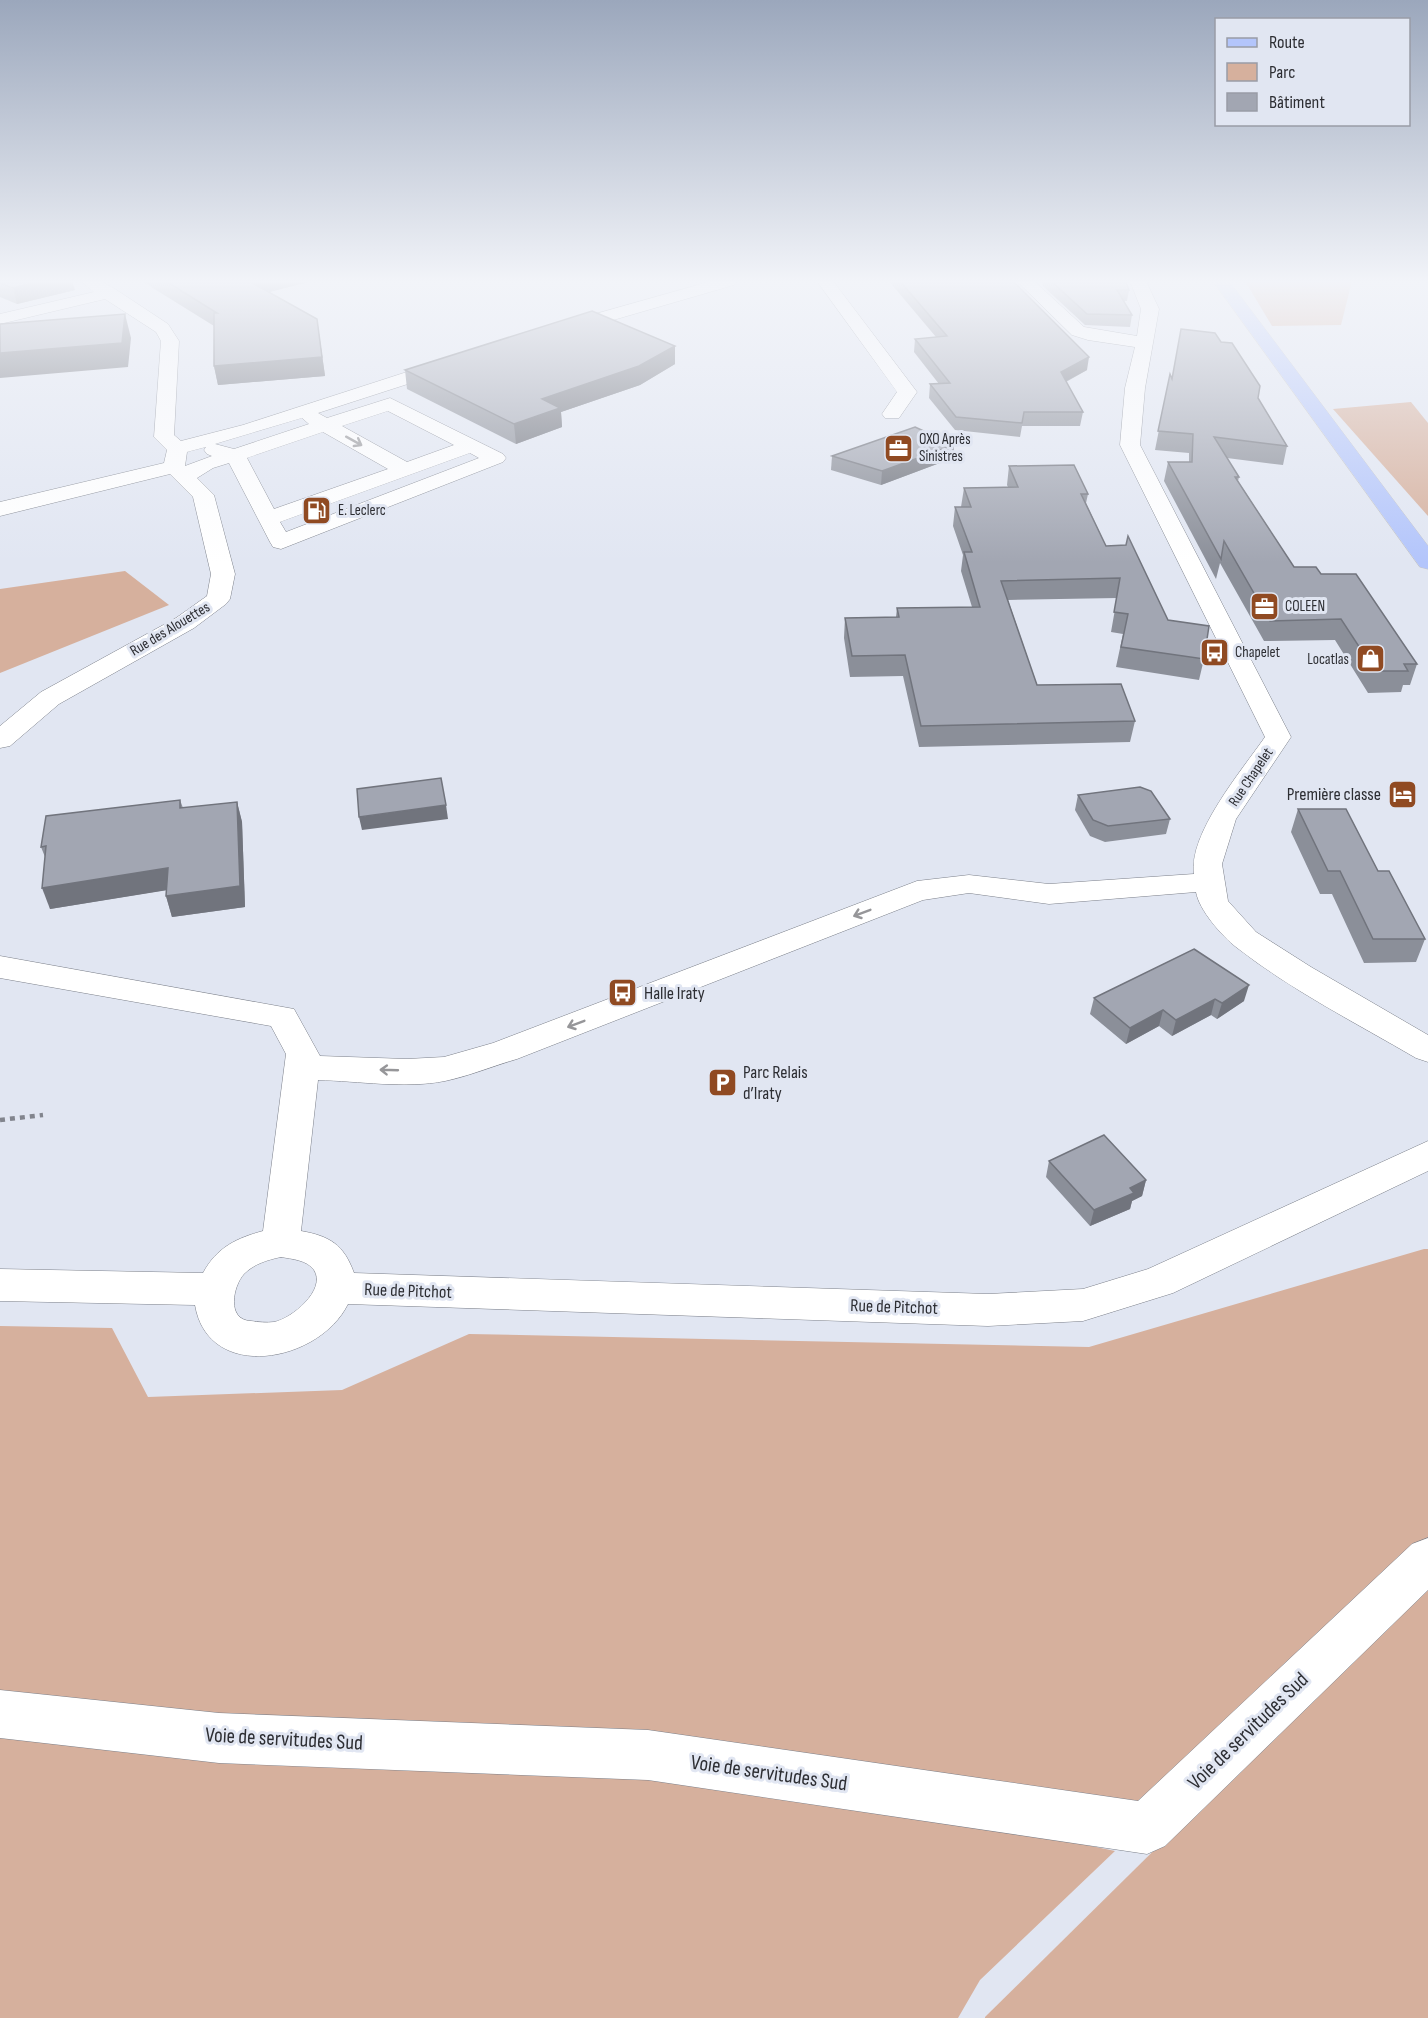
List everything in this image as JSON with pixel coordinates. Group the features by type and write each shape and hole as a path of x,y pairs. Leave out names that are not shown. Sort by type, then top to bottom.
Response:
{"main road":[{"path":"1291,375 1428,562"}],"street":[{"name":"Rue des Alouettes","path":"0,740 50,698 185,623 218,599 223,574 203,495 178,464 164,437 166,375"},
{"path":"0,509 178,464 250,429 417,375"},
{"path":"892,414 907,392 895,375"},
{"name":"Rue Chapelet","path":"1138,375 1130,445 1278,737 1222,819 1207,864 1213,903 1245,939 1300,975 1428,1050"},
{"path":"178,464 206,464 235,455 323,425 390,404 496,458 281,542 235,455 207,448 178,464"},
{"path":"303,412 406,470"},
{"path":"267,519 471,446"},
{"path":"302,1067 407,1071 444,1069 505,1051 917,891 969,884 1059,893 1100,892 1155,884 1210,882"},
{"path":"0,967 282,1017 303,1054 281,1242"},
{"name":"Rue de Pitchot","path":"336,1288 988,1310 1083,1305 1159,1282 1426,1157"},
{"path":"281,1242 300,1242 317,1248 329,1258 336,1272 336,1288 330,1304 319,1318 292,1334 262,1340 244,1338 228,1330 217,1319 212,1305 214,1289 220,1275 232,1262 246,1252 263,1245 281,1242"},
{"path":"0,1285 214,1289"},
{"name":"Voie de servitudes Sud","path":"0,1714 219,1738 648,1755 1147,1828 1428,1559"}],"path":[{"path":"0,1120 43,1115"}],"green space":[{"path":"1411,402 1428,423 1428,516 1333,409"},
{"path":"125,571 169,605 0,673 0,589"},
{"path":"1428,1249 1428,1548 1171,1803 1110,1815 0,1703 0,1326 112,1328 148,1397 342,1390 469,1334 1089,1347"},
{"path":"1428,1580 1428,2018 985,2018 985,2017"},
{"path":"0,1730 815,1787 1115,1851 980,1980 958,2018 0,2018"}],"building":[{"path":"415,375 612,375 542,399 560,408 514,424"},
{"path":"944,375 1063,375 1083,412 1024,412 1022,423 956,417 930,384 950,383"},
{"path":"1170,375 1172,379 1173,375 1253,375 1260,386 1258,398 1287,446 1214,437 1239,477 1235,477 1294,567 1316,567 1321,574 1356,574 1417,664 1404,664 1408,671 1375,671 1341,619 1270,621 1224,541 1221,559 1168,462 1192,462 1193,434 1158,431"},
{"path":"915,427 954,445 882,471 832,456"},
{"path":"1074,465 1088,494 1081,494 1106,546 1126,545 1128,536 1168,620 1209,626 1204,659 1121,647 1128,614 1114,612 1120,578 1001,581 1037,685 1121,684 1135,721 921,726 905,655 852,656 845,618 899,617 897,608 980,607 964,552 972,552 955,507 971,507 964,488 1018,487 1009,466"},
{"path":"441,778 446,805 359,817 357,789"},
{"path":"1140,787 1151,791 1170,819 1108,826 1093,820 1078,795"},
{"path":"180,800 180,808 237,802 240,886 166,896 168,868 42,888 46,846 41,847 46,816"},
{"path":"1298,809 1346,809 1378,871 1389,871 1425,939 1373,939 1340,871 1328,871"},
{"path":"1194,949 1249,985 1222,1003 1215,999 1176,1020 1163,1010 1130,1028 1094,998"},
{"path":"1104,1135 1146,1180 1130,1188 1134,1193 1094,1210 1049,1161"}],"place":[{"name":"OXO Après Sinistres","path":"898,448"},
{"name":"E. Leclerc","path":"317,510"},
{"name":"COLEEN","path":"1264,606"},
{"name":"Chapelet","path":"1214,652"},
{"name":"Locatlas","path":"1370,659"},
{"name":"Première classe","path":"1402,794"},
{"name":"Halle Iraty","path":"623,993"},
{"name":"Parc Relais d’Iraty","path":"722,1082"}]}
